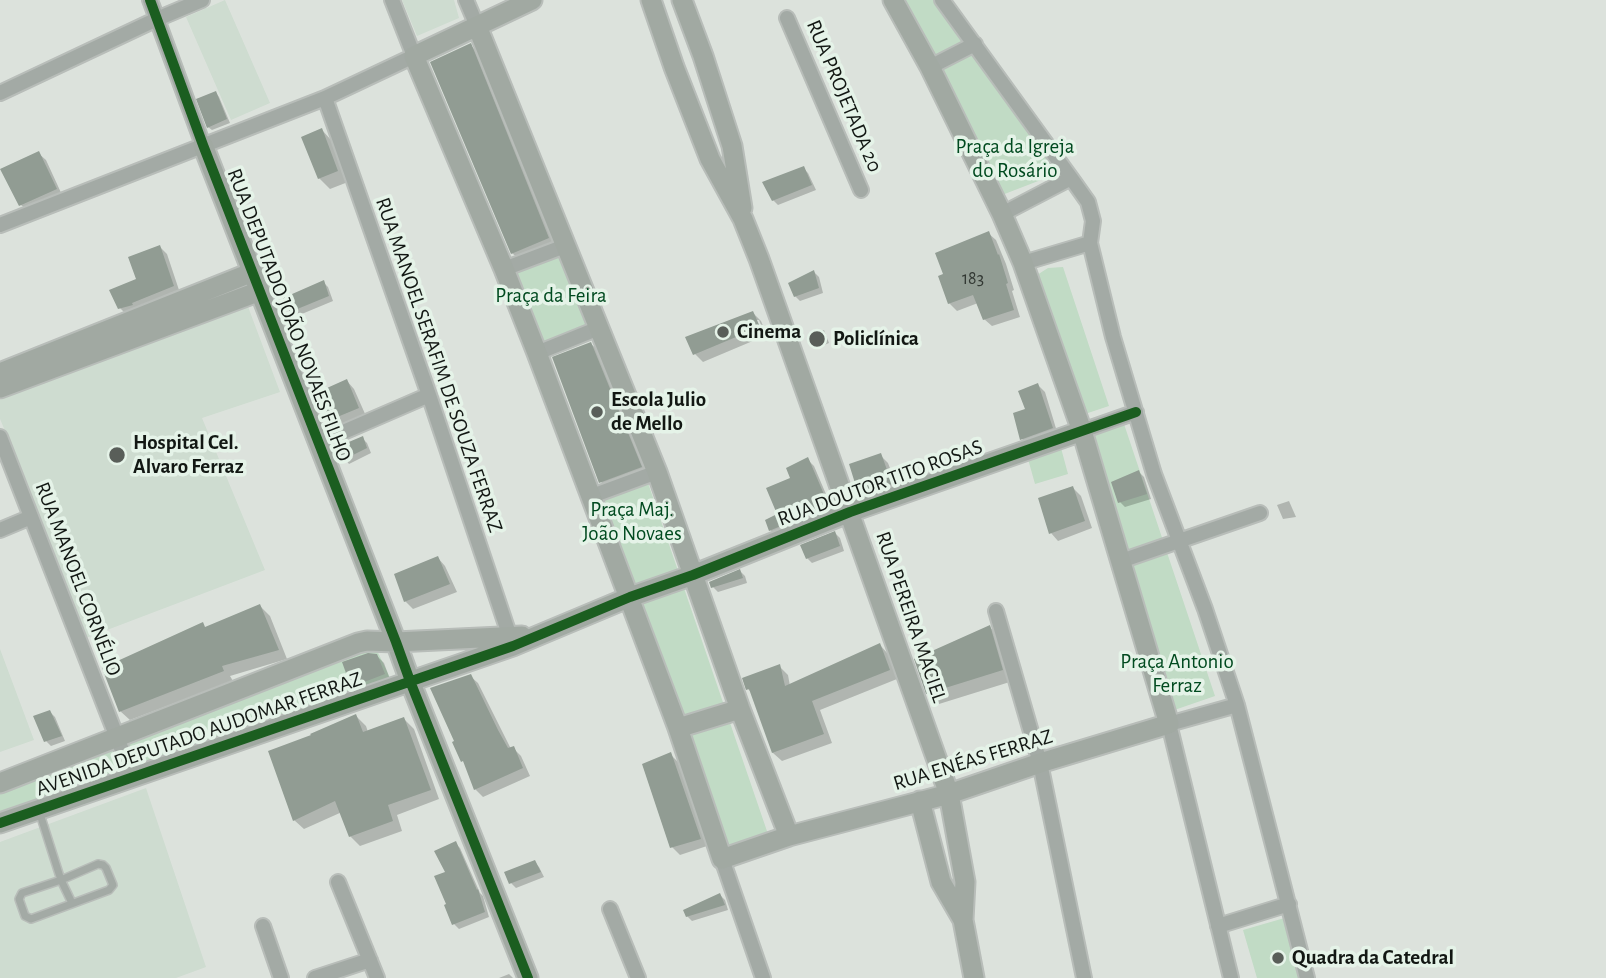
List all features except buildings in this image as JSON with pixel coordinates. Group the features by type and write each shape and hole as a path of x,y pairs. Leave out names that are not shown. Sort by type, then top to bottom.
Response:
{"street":[{"name":"RUA DEPUTADO JOÃO NOVAES FILHO","path":"150,0 318,443 528,978"},
{"path":"0,93 202,0"},
{"path":"392,0 505,269 592,496 678,728 763,978"},
{"path":"466,0 657,472 740,709 789,836"},
{"path":"0,225 324,98 532,0"},
{"name":"RUA PEREIRA MACIEL","path":"651,0 710,159 743,219 759,259 949,794 965,882 963,920"},
{"name":"RUA PEREIRA MACIEL","path":"681,0 703,56 732,146 743,219"},
{"path":"893,0 930,67 1002,214 1023,264 1082,431 1169,724 1231,978"},
{"path":"942,0 1088,201 1093,222 1090,243 1113,337 1154,474 1237,705 1307,978"},
{"name":"RUA PROJETADA 20","path":"787,18 861,190"},
{"path":"930,67 975,44"},
{"path":"674,66 703,56"},
{"name":"RUA MANOEL SERAFIM DE SOUZA FERRAZ","path":"324,98 429,396 511,641"},
{"path":"1002,214 1071,178"},
{"path":"1023,264 1090,243"},
{"path":"505,269 565,246"},
{"path":"0,388 253,272"},
{"path":"0,373 260,291"},
{"path":"537,353 599,328"},
{"path":"318,443 429,396"},
{"path":"1082,431 1136,412"},
{"name":"RUA DOUTOR TITO ROSAS","path":"539,634 850,512 1082,431"},
{"name":"RUA MANOEL CORNÉLIO","path":"0,437 132,776"},
{"path":"592,496 657,472"},
{"path":"1121,561 1260,513"},
{"path":"0,530 31,517"},
{"path":"996,611 1040,763 1084,978"},
{"name":"AVENIDA DEPUTADO AUDOMAR FERRAZ","path":"0,823 410,681 511,641 539,634"},
{"name":"AVENIDA DEPUTADO AUDOMAR FERRAZ","path":"0,783 358,643 511,641"},
{"path":"1169,724 1237,705"},
{"path":"678,728 740,709"},
{"name":"RUA ENÉAS FERRAZ","path":"722,859 789,836 949,794 1169,724"},
{"path":"920,801 941,882 963,920 974,978"},
{"path":"338,882 377,978"},
{"path":"1218,926 1289,904"},
{"path":"610,909 638,978"},
{"path":"263,926 281,978"},
{"path":"315,978 370,960"}],"lane":[{"path":"38,809 61,880 72,903"},
{"path":"98,864 103,865 113,885 111,889 72,903 31,919 25,916 19,899 22,893 98,864"}],"shaded area":[{"path":"225,0 270,103 231,120 186,17"},
{"path":"402,0 454,0 459,18 417,36"},
{"name":"Hospital Cel. Alvaro Ferraz","path":"247,304 280,392 202,418 265,570 78,641 29,487 0,419 0,400"},
{"path":"0,649 34,740 0,752"},
{"path":"146,788 206,967 176,978 0,978 0,842"}],"green space":[{"name":"Praça da Igreja do Rosário","path":"902,0 935,0 1059,173 1002,195"},
{"name":"Praça da Feira","path":"563,252 587,324 540,343 512,271"},
{"path":"1063,267 1109,406 1082,415 1037,275 1048,268"},
{"name":"Praça Antonio Ferraz","path":"1122,418 1215,696 1160,715 1072,435"},
{"path":"1061,448 1068,474 1035,484 1028,459"},
{"name":"Praça Maj. João Novaes","path":"646,477 769,837 722,851 592,496"},
{"path":"372,640 395,688 0,833 0,780"},
{"name":"Quadra da Catedral","path":"1288,917 1305,978 1257,978 1243,930"}],"cycle path":[{"path":"150,0 203,145 410,681 528,978"},
{"path":"0,823 513,646 630,597 693,575 850,512 1136,412"}],"place":[{"name":"Cinema","path":"723,332"},
{"name":"Policlínica","path":"817,339"},
{"name":"Escola Julio de Mello","path":"597,412"},
{"name":"Hospital Cel. Alvaro Ferraz","path":"117,455"},
{"name":"Quadra da Catedral","path":"1278,958"}]}
